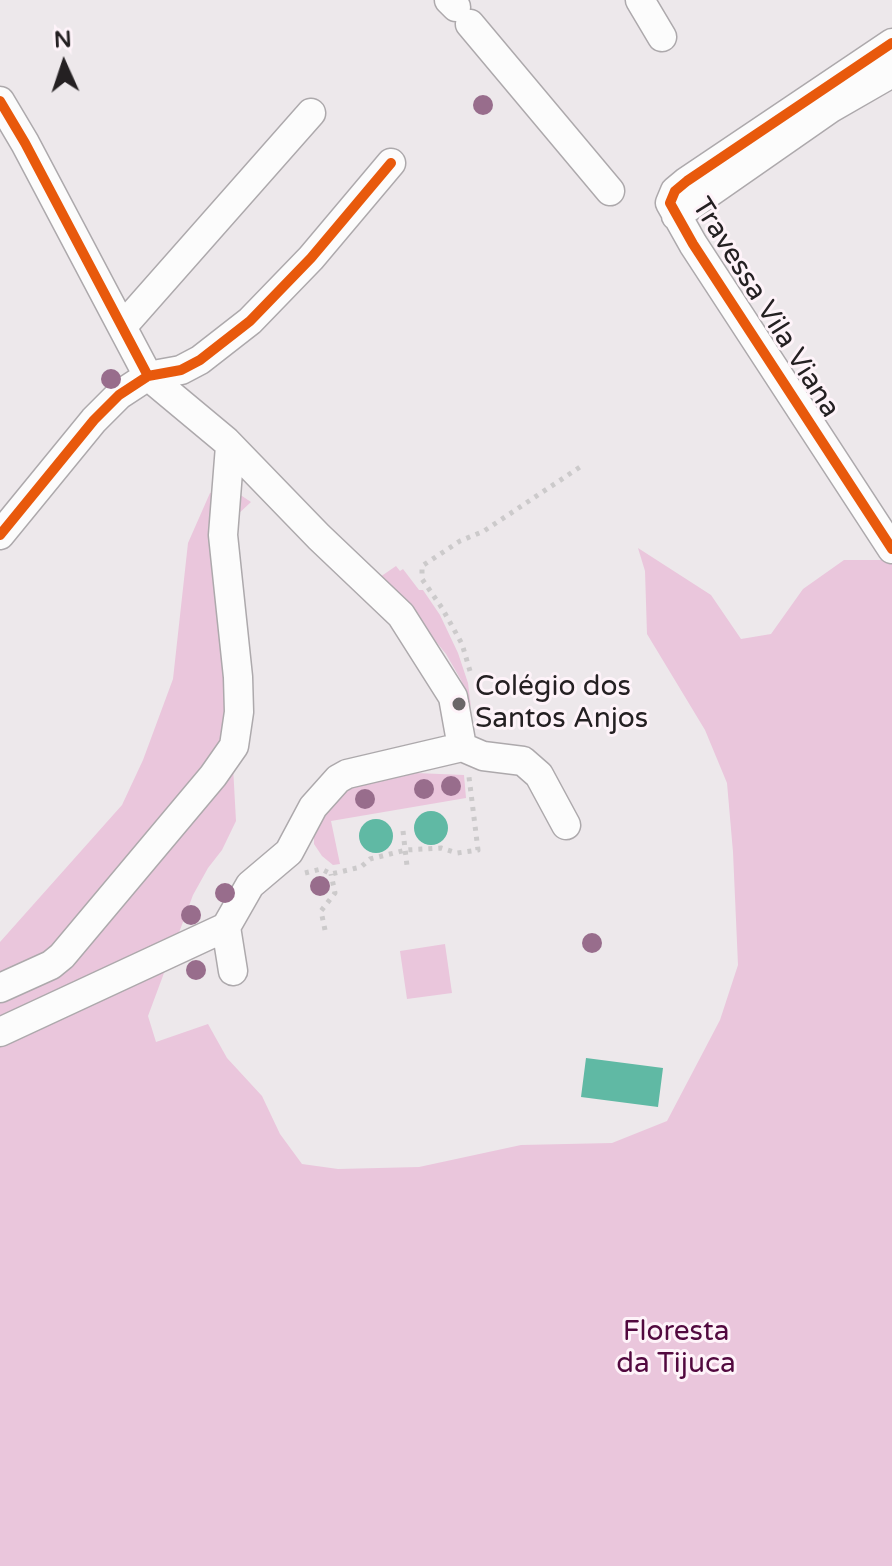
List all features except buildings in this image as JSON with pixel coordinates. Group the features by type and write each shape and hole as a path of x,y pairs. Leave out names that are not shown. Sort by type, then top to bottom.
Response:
{"street":[{"path":"640,0 662,37"},
{"path":"458,11 610,191"},
{"name":"Travessa Vila Viana","path":"892,43 687,181 671,197 670,203 892,549"},
{"path":"676,216 831,108 892,73"},
{"path":"0,101 148,376 230,446 401,615 453,697 467,750"},
{"path":"123,326 311,113"},
{"path":"0,535 94,420 119,395 148,376 191,365 250,321 311,258 391,163"},
{"path":"0,988 51,965 62,956 213,776 234,746 239,712 238,677 223,535 230,446"},
{"path":"0,1032 226,927 250,885 289,852 313,807 338,779 347,774 467,750 523,761 534,768 566,825"},
{"path":"226,927 233,971"}],"path":[{"path":"471,674 455,632 422,579 422,566 460,541 510,515 583,465"},
{"path":"298,875 321,869 331,874 361,867 370,859 406,850 441,848 457,853 478,850 467,750"},
{"path":"403,831 407,866"},
{"path":"325,930 321,911 335,893 331,874"}],"green space":[{"name":"Floresta da Tijuca","path":"230,488 251,502 220,531 236,821 222,850 193,895 148,1016 156,1042 208,1024 227,1058 262,1096 280,1134 302,1164 338,1169 419,1167 521,1145 612,1143 667,1121 720,1020 738,965 733,852 727,783 705,730 647,634 645,571 638,548 711,595 741,639 771,634 803,589 844,560 892,560 892,1566 0,1566 0,942 122,805 143,760 173,679 188,543 210,493"},
{"path":"396,566 400,571 403,569 419,590 423,590 440,615 458,653 468,683 471,707 461,680 446,654 380,577"},
{"path":"416,773 464,775 466,798 331,821 340,864 333,865 322,856 314,844 314,827 344,787 380,776"},
{"path":"445,944 452,993 407,999 400,951"}],"shaded area":[{"path":"431,811 443,816 448,828 443,840 431,845 419,840 414,828 419,816"},
{"path":"376,819 388,824 393,836 388,848 376,853 364,848 359,836 364,824"},
{"path":"586,1058 663,1068 658,1107 581,1097"}],"cycle path":[{"path":"892,43 687,181 675,191 670,203 693,244 892,549"},
{"path":"0,101 148,376"},
{"path":"0,535 94,420 119,395 148,376 181,370 200,360 250,321 311,258 391,163"}],"place":[{"name":"Colégio dos Santos Anjos","path":"459,704"}]}
